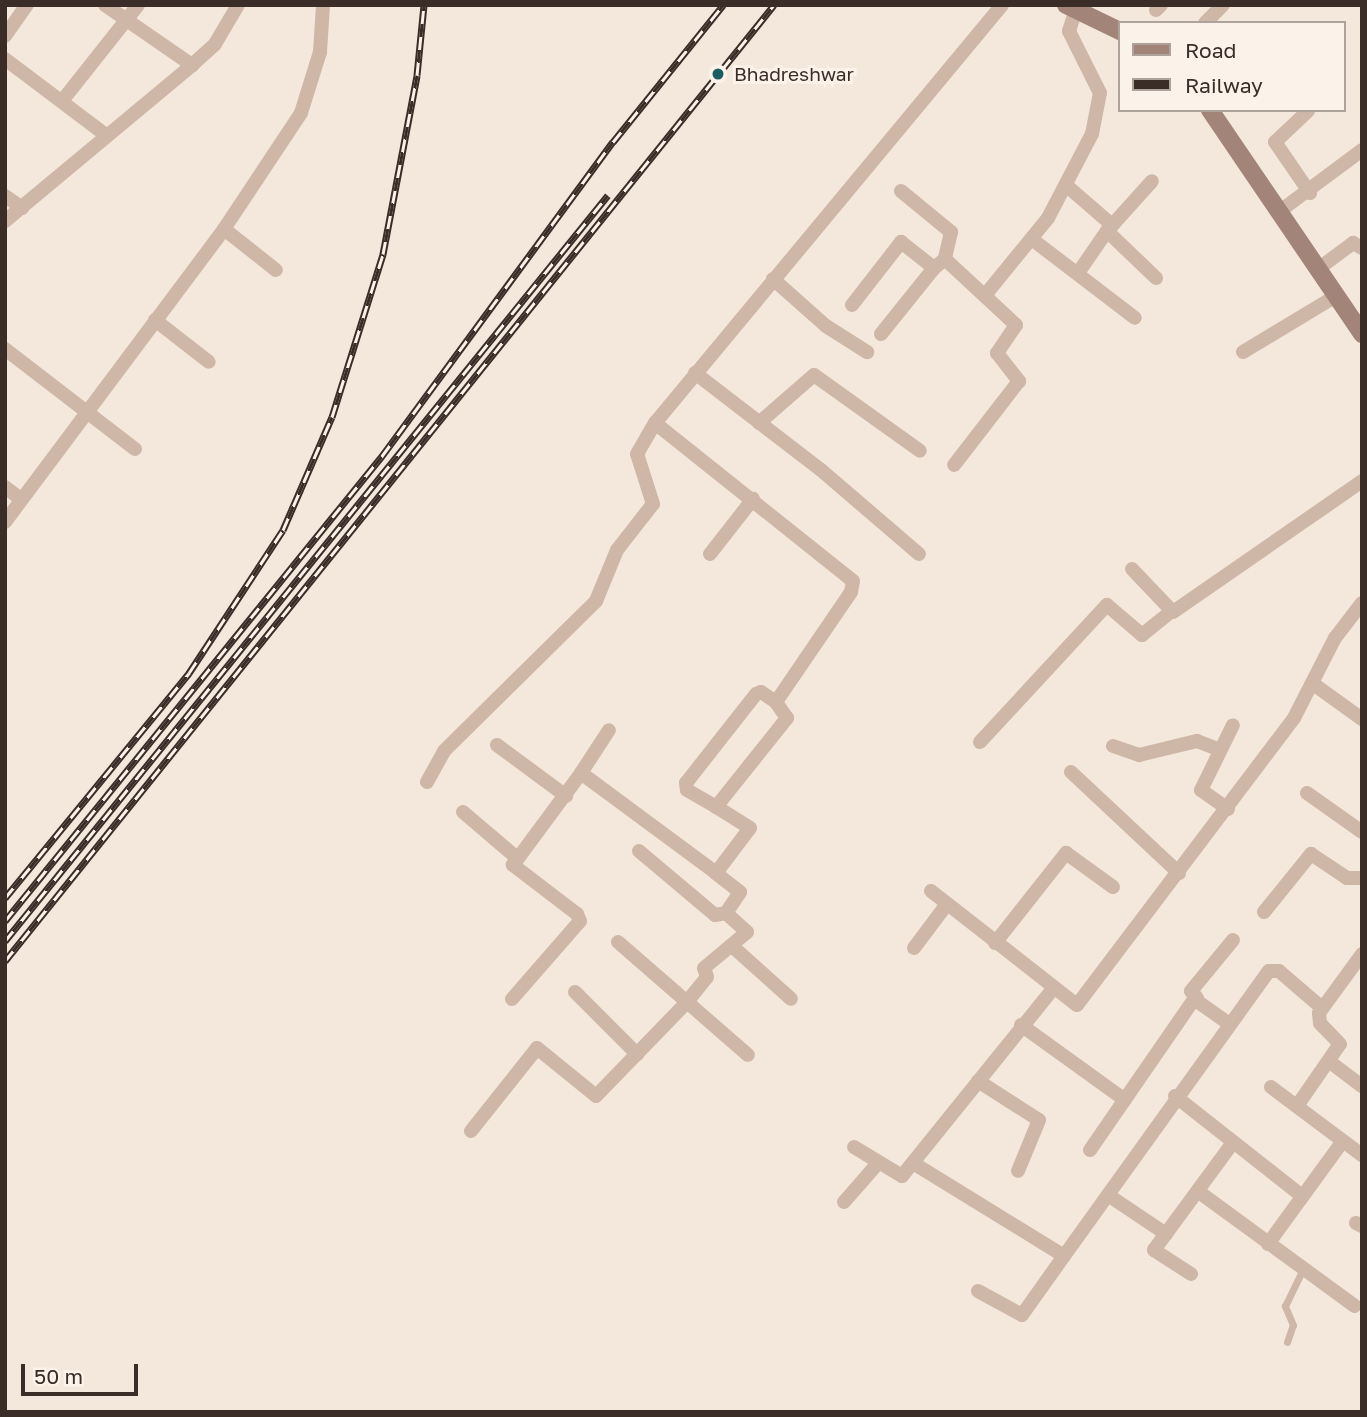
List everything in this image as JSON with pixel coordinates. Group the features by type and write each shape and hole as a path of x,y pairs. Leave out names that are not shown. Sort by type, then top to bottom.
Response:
{"street":[{"path":"5,36 27,5"},
{"path":"105,5 192,65"},
{"path":"62,101 138,5"},
{"path":"5,220 215,44 238,5"},
{"path":"5,522 224,229 310,93 320,52 323,5"},
{"path":"428,782 444,751 596,601 617,550 653,505 638,454 655,423 1002,5"},
{"path":"1207,21 1223,5"},
{"path":"986,294 1033,240 1067,186 1100,106 1098,84 1069,31 1071,8 1118,30"},
{"path":"5,59 106,135"},
{"path":"1211,112 1362,334"},
{"path":"1307,112 1275,142 1310,193"},
{"path":"1280,211 1310,193 1362,150"},
{"path":"1077,273 1109,228 1152,181"},
{"path":"1067,186 1156,278"},
{"path":"881,334 940,263 951,232 901,191"},
{"path":"5,196 22,208"},
{"path":"224,229 276,270"},
{"path":"1033,240 1135,318"},
{"path":"852,305 901,242 940,263 986,294 1016,325 997,353 1019,381 954,465"},
{"path":"1318,269 1353,243 1362,248"},
{"path":"773,279 826,326 867,352"},
{"path":"1243,352 1336,296"},
{"path":"155,320 209,362"},
{"path":"5,349 135,449"},
{"path":"695,373 919,554"},
{"path":"759,423 814,375 920,451"},
{"path":"655,423 853,581 851,592 776,702"},
{"path":"980,742 1107,605 1142,635 1170,612 1362,481"},
{"path":"5,487 21,499"},
{"path":"710,554 753,499"},
{"path":"1132,569 1170,612"},
{"path":"931,891 1053,989 1077,1005 1228,809 1294,718 1335,638 1362,603"},
{"path":"1312,683 1362,719"},
{"path":"716,807 787,718 776,702 761,692 756,694 686,783 687,790 750,828 716,873"},
{"path":"1228,809 1201,789 1233,725"},
{"path":"512,999 580,921 577,914 514,867 517,858 566,796 609,730"},
{"path":"1113,746 1145,755 1197,741 1220,750"},
{"path":"497,745 566,796"},
{"path":"1071,772 1179,873"},
{"path":"581,773 741,894 726,912 715,915 639,851"},
{"path":"1307,793 1362,832"},
{"path":"463,811 517,858"},
{"path":"995,943 1066,853 1113,887"},
{"path":"1264,912 1311,853 1347,878 1360,873"},
{"path":"914,948 947,904"},
{"path":"471,1131 537,1048 596,1096 708,978 704,968 747,932 726,912"},
{"path":"1228,1023 1191,991 1233,940"},
{"path":"618,942 748,1055"},
{"path":"732,946 791,999"},
{"path":"1297,1106 1330,1062 1340,1041 1318,1019 1322,1008 1362,954"},
{"path":"978,1292 1022,1315 1175,1096 1228,1023 1272,970 1279,971 1322,1008"},
{"path":"854,1147 900,1177 1053,989"},
{"path":"575,992 637,1054"},
{"path":"1090,1150 1196,998"},
{"path":"1021,1025 1125,1100"},
{"path":"1330,1062 1362,1086"},
{"path":"978,1081 1038,1120 1017,1171"},
{"path":"1271,1087 1362,1155"},
{"path":"1175,1096 1232,1144 1303,1196"},
{"path":"1268,1244 1342,1142"},
{"path":"1191,1274 1154,1250 1232,1144"},
{"path":"844,1202 878,1163"},
{"path":"913,1163 1064,1256"},
{"path":"1199,1192 1355,1306"},
{"path":"1108,1195 1166,1234"}],"lane":[{"path":"1287,1342 1293,1325 1284,1306 1303,1269"}],"railway":[{"path":"5,898 189,673 283,530 332,417 383,254 417,75 424,5"},
{"path":"5,921 382,456 613,142 723,5"},
{"path":"5,961 774,5"},
{"path":"5,941 608,195"}],"place":[{"name":"Bhadreshwar","path":"718,74"}]}
